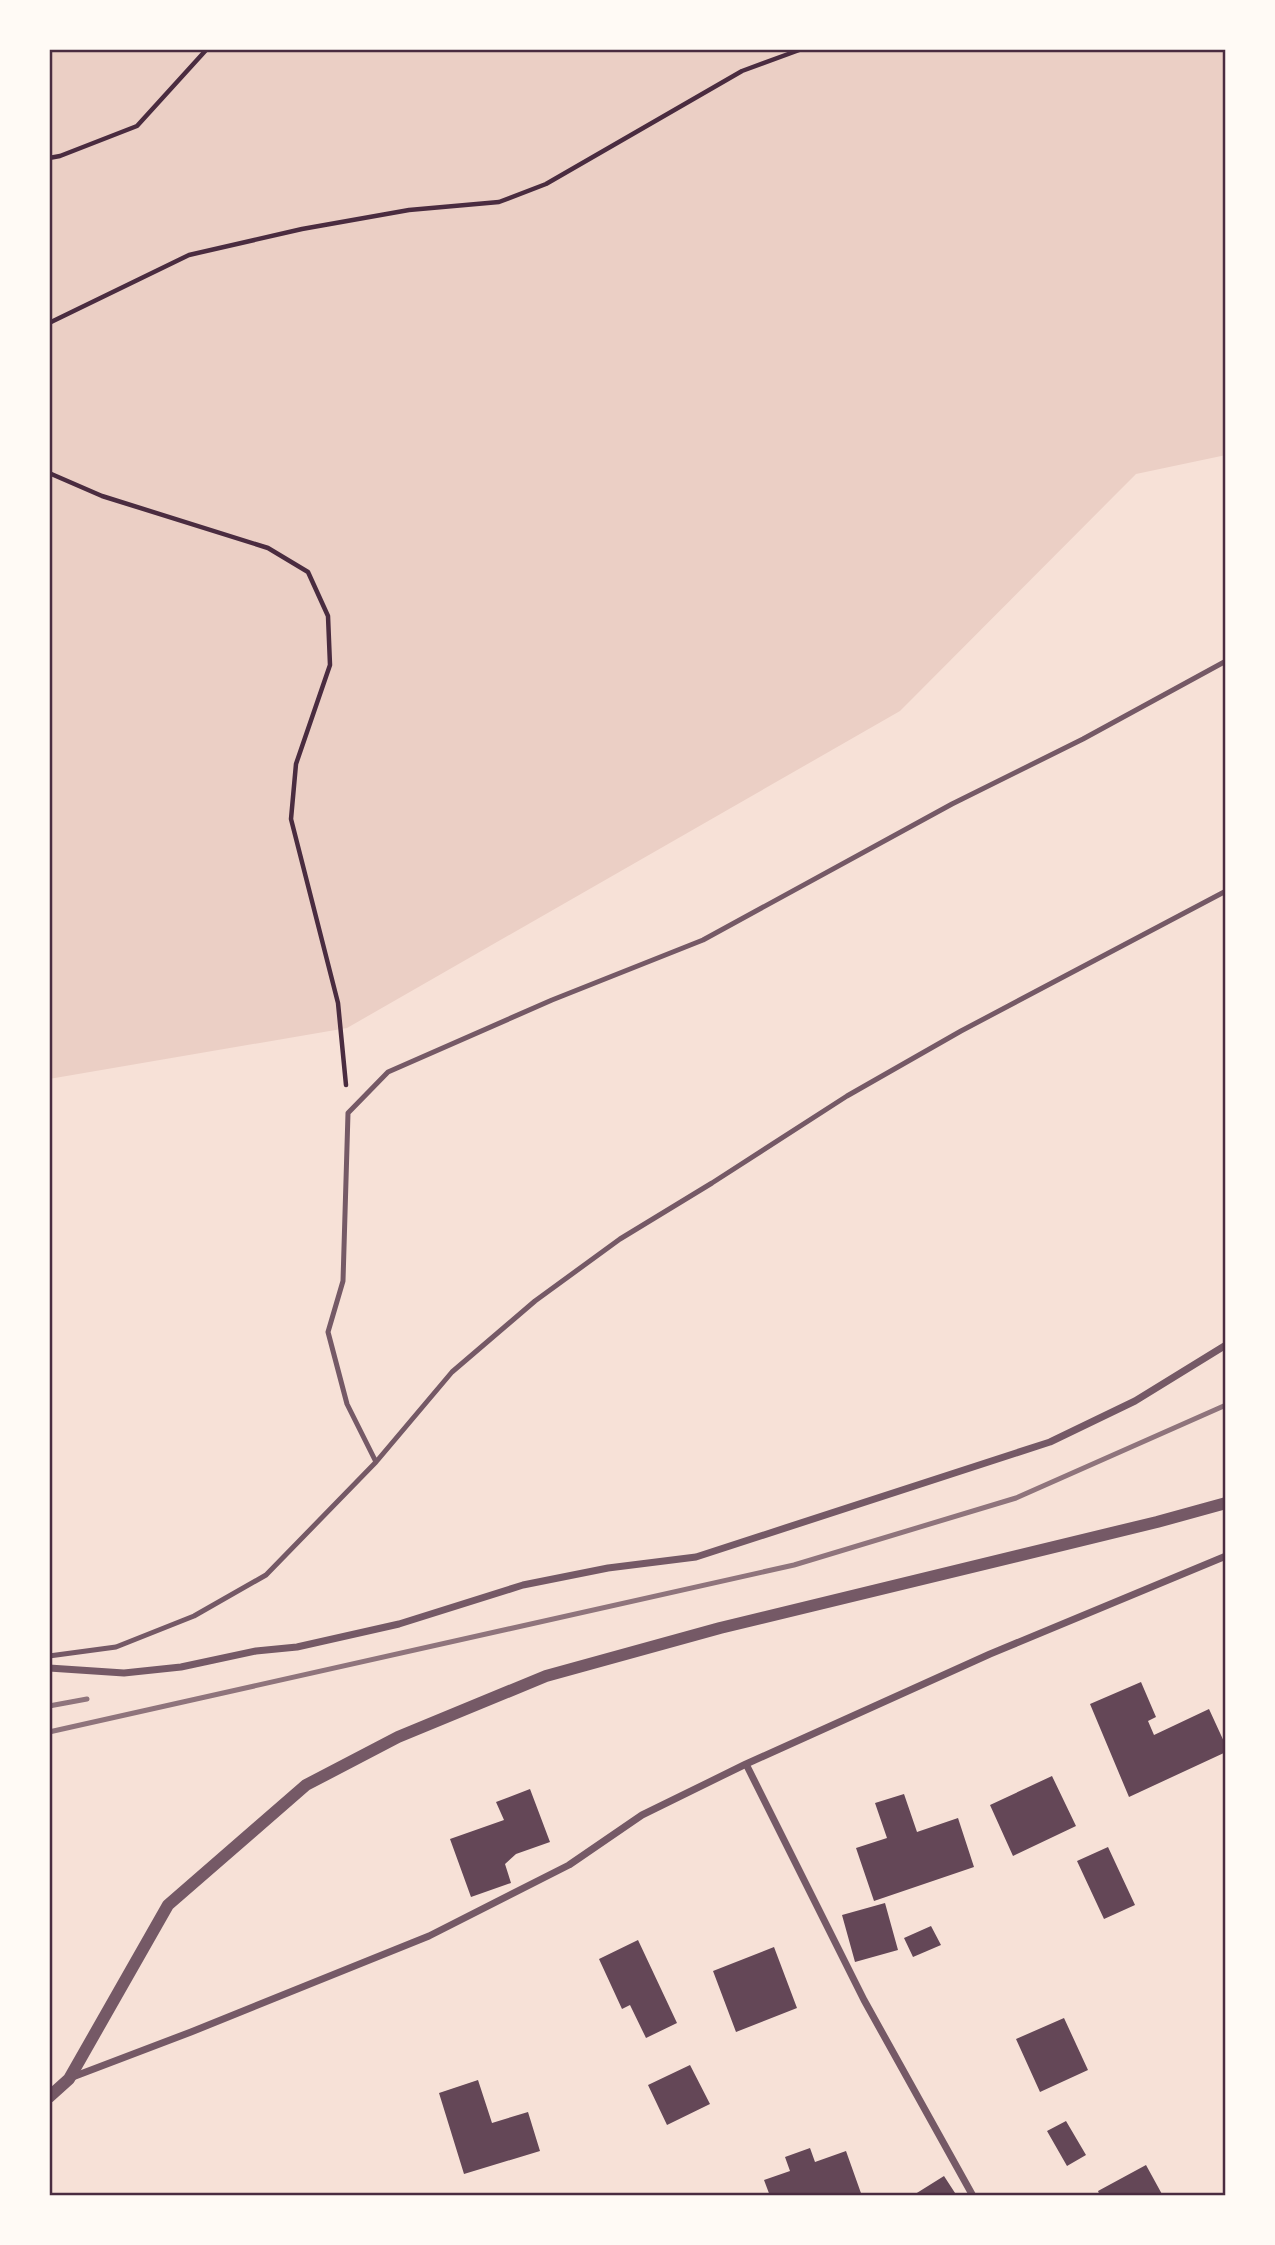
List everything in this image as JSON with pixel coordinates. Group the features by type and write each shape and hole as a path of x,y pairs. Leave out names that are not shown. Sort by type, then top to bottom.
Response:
{"street":[{"path":"49,1668 124,1673 181,1667 256,1651 297,1647 399,1624 523,1585 608,1568 696,1557 1050,1442 1135,1401 1226,1345"},
{"path":"49,2097 69,2079 168,1905 306,1785 398,1737 546,1676 720,1628 1226,1503"},
{"path":"69,2079 429,1936 569,1865 642,1815 746,1764 990,1654 1226,1556"},
{"path":"746,1764 864,2000 973,2196"}],"lane":[{"path":"376,1462 347,1404 328,1332 343,1281 348,1113 388,1072 552,1000 703,940 953,804 1083,739 1226,661"},
{"path":"49,1656 116,1647 194,1616 266,1575 376,1462 452,1372 535,1301 620,1239 847,1096 961,1031 1226,891"}],"path":[{"path":"49,158 137,126 207,49"},
{"path":"49,323 188,255 302,229 409,210 499,202 546,184 742,71 802,49"},
{"path":"49,473 102,496 268,548 308,572 328,616 330,666 296,764 291,820 338,1003 348,1113"}],"shaded area":[{"path":"49,49 1226,49 1226,455 1136,474 900,711 347,1028 49,1079"}],"building":[{"path":"1141,1682 1156,1717 1148,1721 1154,1735 1209,1709 1226,1746 1226,1752 1129,1797 1090,1704"},
{"path":"1052,1776 1076,1826 1013,1856 990,1805"},
{"path":"530,1789 550,1842 516,1854 505,1864 511,1883 471,1897 450,1839 504,1820 496,1802"},
{"path":"904,1794 917,1832 958,1818 974,1867 874,1901 856,1848 887,1838 875,1803"},
{"path":"1108,1847 1135,1905 1104,1919 1077,1861"},
{"path":"885,1903 898,1950 855,1962 842,1915"},
{"path":"931,1926 941,1945 913,1957 904,1938"},
{"path":"638,1940 677,2023 646,2038 630,2005 622,2009 599,1959"},
{"path":"774,1947 797,2008 736,2032 713,1971"},
{"path":"1064,2018 1088,2070 1040,2092 1016,2039"},
{"path":"690,2065 710,2104 667,2125 648,2085"},
{"path":"478,2080 492,2123 528,2112 540,2151 464,2174 439,2093"},
{"path":"1066,2121 1086,2155 1067,2166 1047,2131"},
{"path":"810,2148 815,2162 846,2151 862,2196 770,2196 764,2180 790,2171 785,2157"},
{"path":"1146,2165 1163,2196 1100,2196 1098,2191"},
{"path":"944,2176 957,2196 912,2196"}],"railway":[{"path":"49,1732 794,1565 1016,1498 1226,1405"},
{"path":"49,1706 87,1699"}]}
